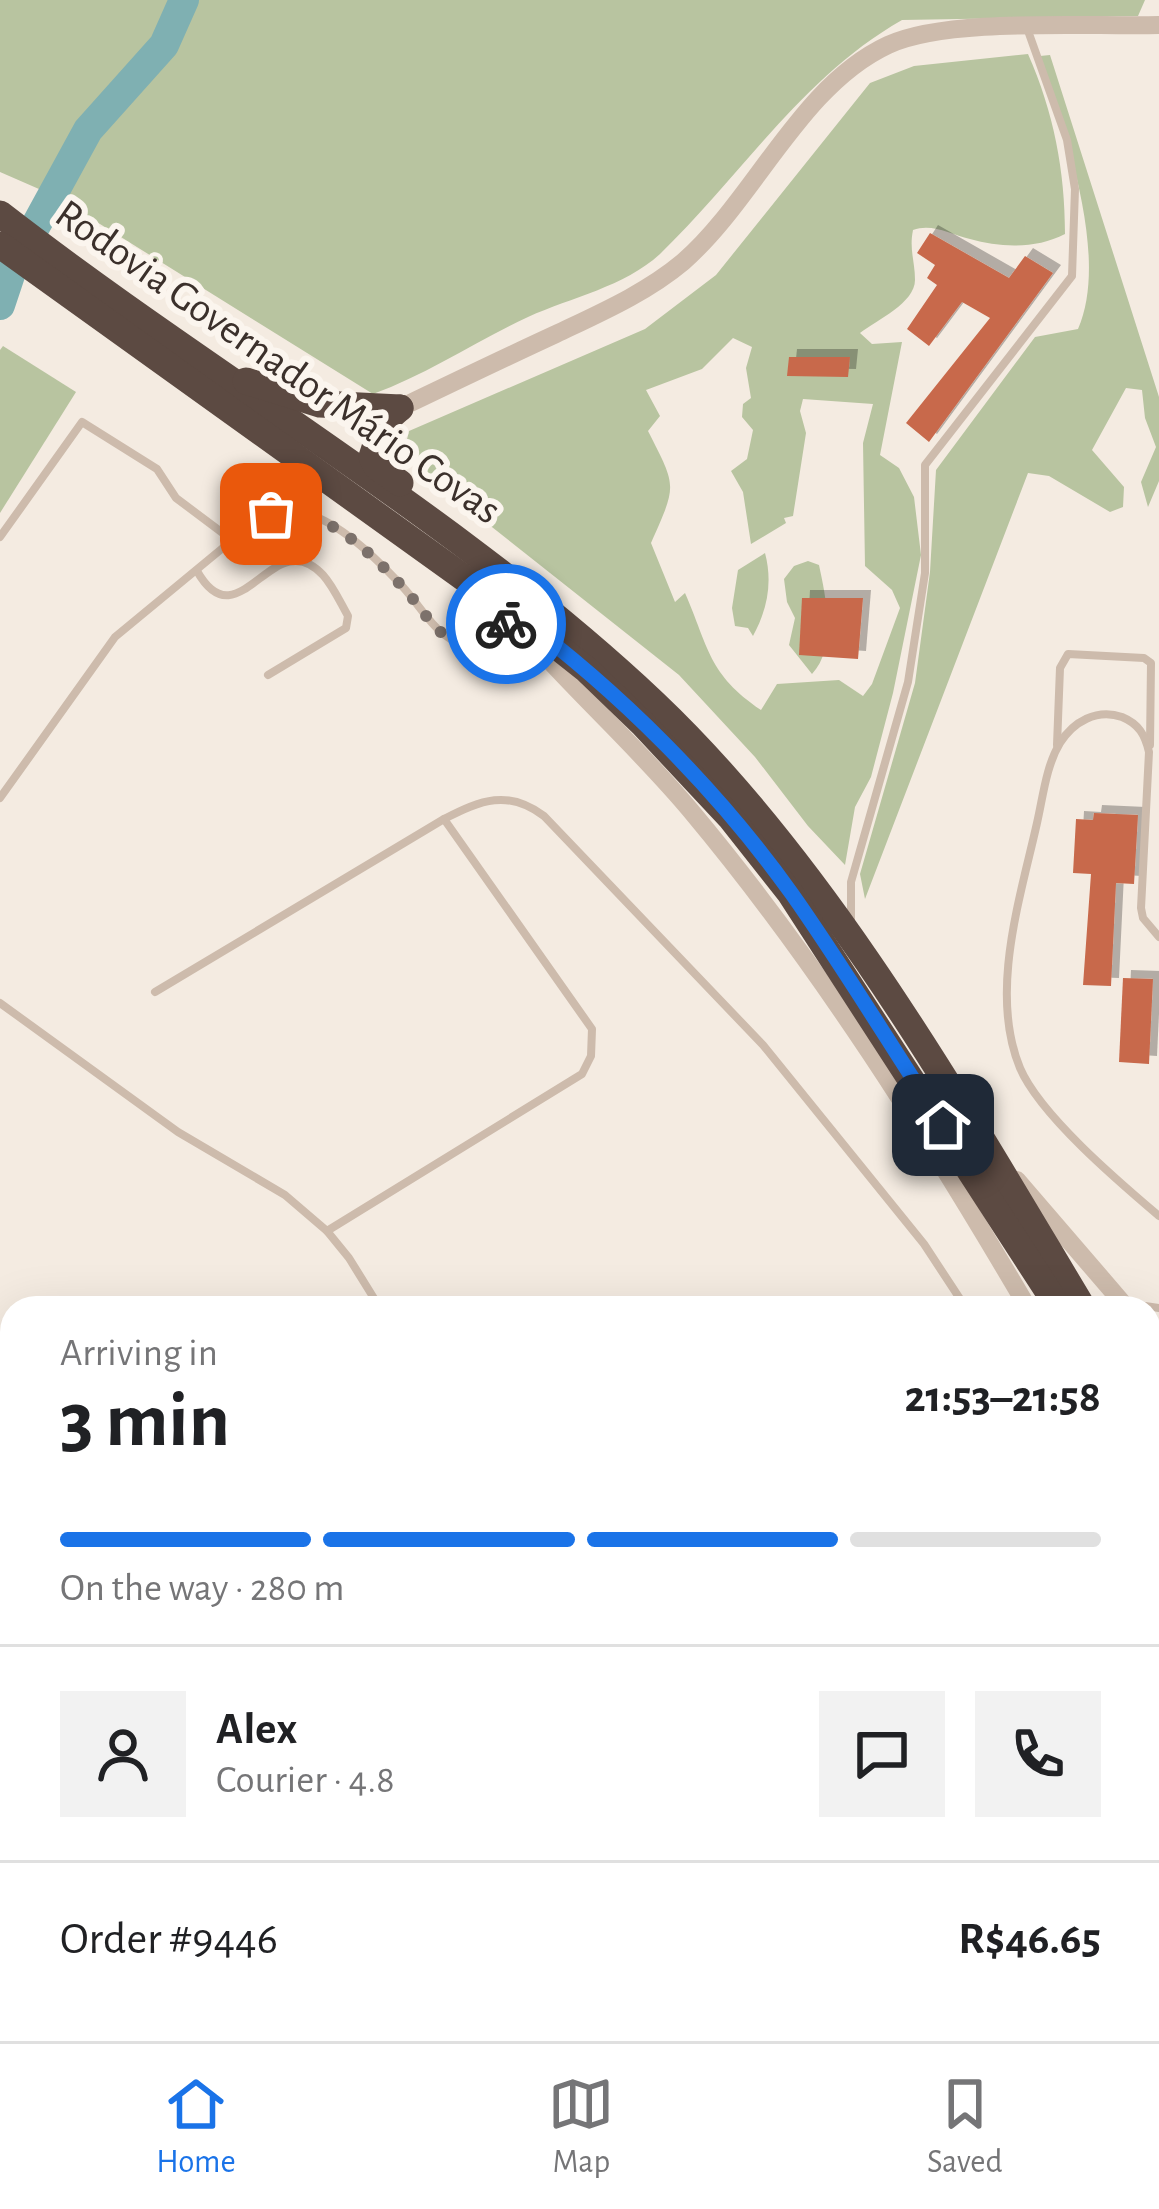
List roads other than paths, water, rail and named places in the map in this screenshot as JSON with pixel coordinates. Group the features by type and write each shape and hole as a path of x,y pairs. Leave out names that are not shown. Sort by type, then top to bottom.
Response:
{"highway":[{"name":"Rodovia Governador Mário Covas","path":"0,214 74,286 587,670 657,739 730,817 790,892 1051,1296"},
{"name":"Rodovia Governador Mário Covas","path":"0,245 211,368 508,577 599,653 723,775 851,942 984,1142 1076,1296"},
{"path":"211,368 314,403 400,408"},
{"path":"400,408 383,423 375,442 372,457 377,467 502,559 599,653"}],"street":[{"path":"400,408 624,301 682,263 846,72 891,43 953,29 1159,25"},
{"path":"525,621 547,658 691,811 781,927 881,1070 1021,1296"},
{"path":"984,1142 1117,1296"}],"lane":[{"path":"851,942 851,882 908,682 925,572 925,465 1072,276 1075,189 1067,140 1027,28"},
{"path":"0,537 82,422 157,469 176,498 232,540"},
{"path":"0,798 115,637 253,523 271,514 301,513 332,527 378,563 435,629 453,642 472,647 487,644 525,621"},
{"path":"197,571 208,590 222,597 236,594 285,561 306,563 325,576 348,616 346,628 268,675"},
{"path":"1159,937 1141,908 1151,663 1144,658 1067,654 1062,660 1057,747 1011,951 1009,1034 1022,1072 1050,1112 1159,1216"},
{"path":"1057,747 1082,721 1113,715 1138,726 1149,752"},
{"path":"155,992 445,818 476,802 514,799 544,816 763,1045 924,1244 958,1296"},
{"path":"327,1231 582,1073 591,1056 592,1029 445,818"},
{"path":"0,1003 178,1132 285,1195 327,1231 373,1296"}],"waterway":[{"path":"0,305 12,269 88,130 164,45 184,0"}]}
